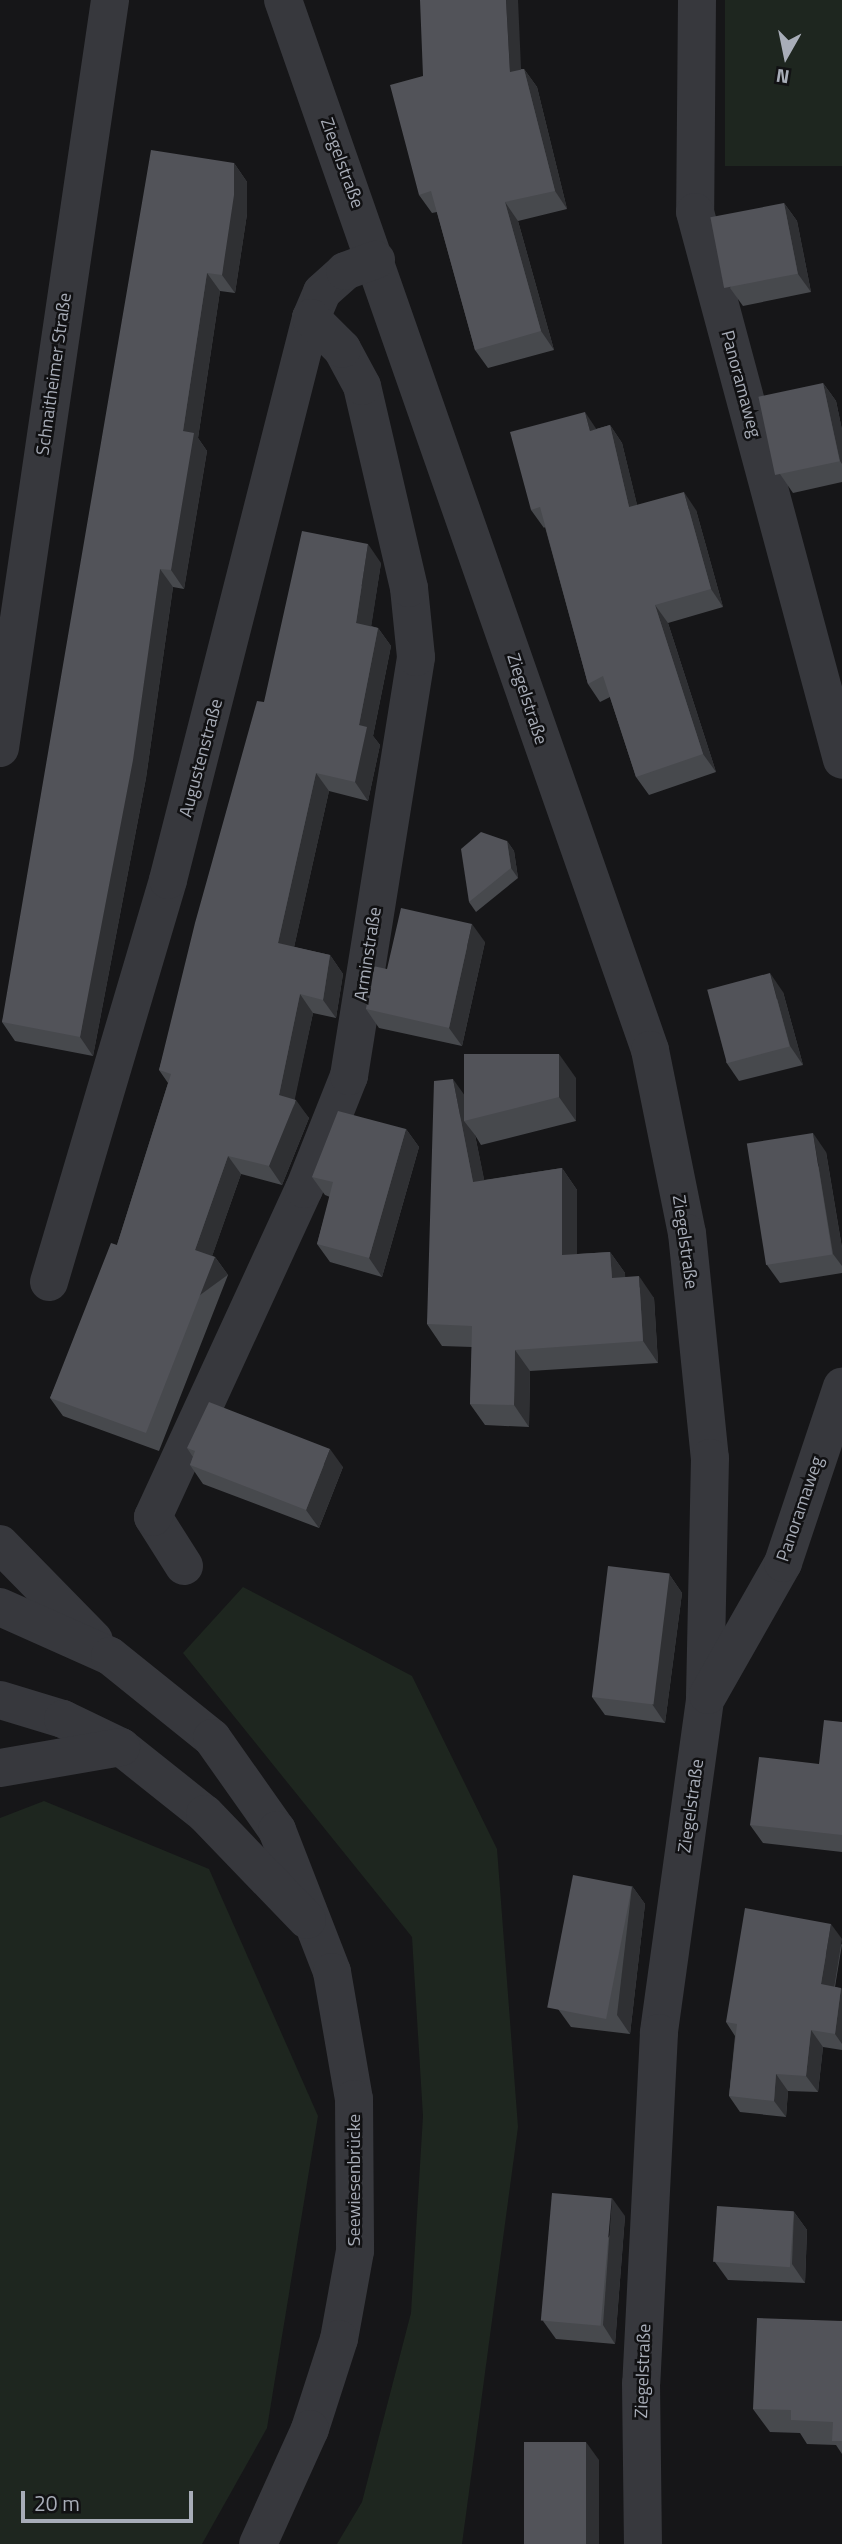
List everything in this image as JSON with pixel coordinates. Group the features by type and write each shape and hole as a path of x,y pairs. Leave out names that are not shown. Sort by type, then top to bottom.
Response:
{"street":[{"name":"Schnaitheimer Straße","path":"0,748 110,0"},
{"name":"Ziegelstraße","path":"283,0 376,260 649,1050 687,1233 710,1458 705,1700 659,2034 641,2383 643,2544"},
{"name":"Panoramaweg","path":"697,0 695,212 842,760"},
{"name":"Augustenstraße","path":"49,1282 168,880 311,318 322,292 345,271 376,260"},
{"name":"Arminstraße","path":"184,1566 153,1517 304,1189 349,1076 416,657 408,588 362,386 342,349 311,318"},
{"name":"Panoramaweg","path":"705,1700 783,1563 842,1387"},
{"path":"0,1544 110,1656"},
{"name":"Seewiesenbrücke","path":"0,1607 110,1656 212,1738 277,1830 316,1929 341,2012 354,2099 355,2251 339,2339 318,2403 258,2544"},
{"name":"Seewiesenbrücke","path":"0,1700 63,1719 121,1747 205,1814 316,1929"},
{"path":"0,1768 121,1747"}],"shaded area":[{"path":"725,0 842,0 842,166 725,166"},
{"path":"243,1587 412,1676 497,1849 518,2127 462,2544 337,2544 362,2502 411,2313 423,2116 412,1937 183,1653"},
{"path":"44,1801 209,1869 318,2116 267,2428 202,2544 0,2544 0,1818"}],"building":[{"path":"420,0 506,0 510,72 524,69 555,191 505,202 541,331 475,350 431,191 419,195 390,85 423,76"},
{"path":"151,150 234,163 234,195 222,275 207,273 183,431 194,433 171,570 160,569 133,760 80,1037 2,1022"},
{"path":"784,203 798,274 724,288 710,217"},
{"path":"823,383 840,461 775,475 758,397"},
{"path":"585,412 590,431 610,425 629,507 684,492 711,589 655,605 703,754 636,777 603,676 588,684 540,507 531,510 510,432"},
{"path":"302,531 368,544 356,623 378,628 359,725 367,727 355,782 316,773 278,943 330,955 323,1000 300,994 279,1095 296,1100 269,1166 228,1156 195,1250 215,1257 146,1433 50,1398 111,1243 117,1245 171,1074 159,1070 195,923 257,701 264,702"},
{"path":"481,832 507,841 511,868 469,902 461,849"},
{"path":"401,908 472,924 449,1028 366,1009 373,966 387,969"},
{"path":"770,973 790,1046 727,1063 707,990"},
{"path":"464,1054 559,1054 559,1097 464,1121"},
{"path":"453,1079 473,1182 562,1168 562,1255 610,1252 612,1278 639,1276 643,1341 515,1350 514,1405 470,1404 472,1326 427,1324 434,1081"},
{"path":"338,1111 406,1129 369,1258 317,1244 333,1182 312,1177"},
{"path":"813,1133 832,1254 766,1265 747,1143"},
{"path":"209,1402 330,1449 306,1510 190,1465 195,1451 187,1448"},
{"path":"608,1566 670,1574 653,1705 592,1697"},
{"path":"824,1720 842,1722 842,1835 750,1825 759,1757 819,1764"},
{"path":"573,1875 632,1886 606,2019 547,2008"},
{"path":"745,1908 831,1924 821,1984 841,1988 835,2034 811,2030 806,2076 776,2074 774,2101 729,2096 737,2024 726,2022"},
{"path":"552,2193 612,2198 601,2326 541,2321"},
{"path":"717,2206 794,2211 790,2267 713,2262"},
{"path":"757,2318 842,2321 842,2441 832,2441 833,2422 791,2420 791,2410 753,2409"},
{"path":"524,2442 586,2442 586,2544 524,2544"}]}
